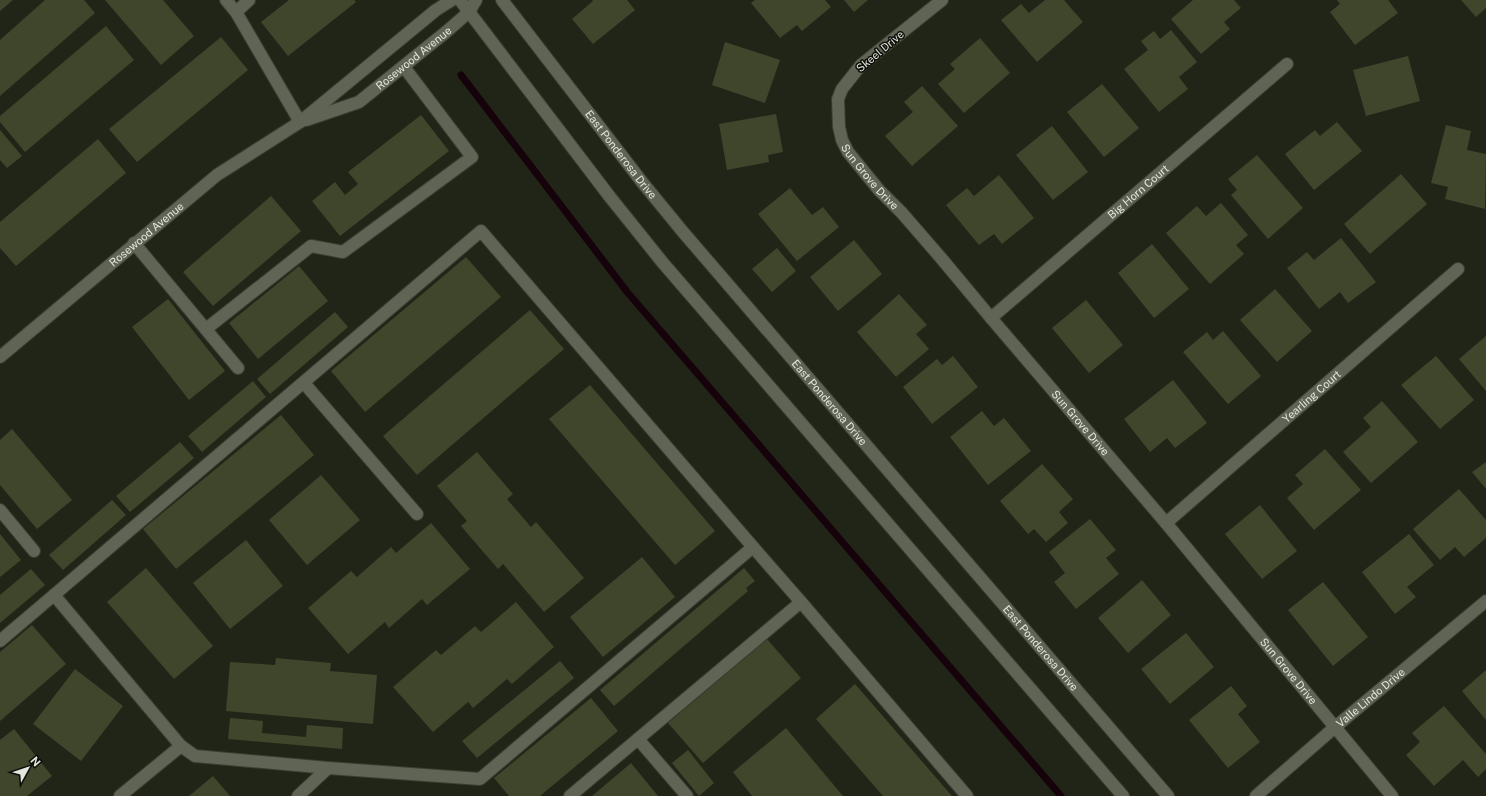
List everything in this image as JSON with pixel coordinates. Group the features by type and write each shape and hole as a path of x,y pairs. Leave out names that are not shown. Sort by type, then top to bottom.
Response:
{"main road":[{"path":"226,0 236,12 300,122"},
{"path":"236,12 249,0"},
{"name":"Rosewood Avenue","path":"0,357 217,174 300,122 436,10 452,0"},
{"path":"460,0 663,264 1123,796"},
{"name":"Rosewood Avenue","path":"300,122 359,102 404,67 469,12 476,0"},
{"name":"East Ponderosa Drive","path":"502,0 642,182 683,232 1168,796"},
{"name":"Skeel Drive","path":"838,114 838,100 842,90 860,66 942,0"},
{"name":"Big Horn Court","path":"991,318 1286,64"},
{"path":"206,329 311,246 343,252 472,157 404,67"},
{"name":"Sun Grove Drive","path":"838,114 842,140 848,152 879,190 902,213 936,252 1166,523 1334,728 1392,796"},
{"path":"0,641 481,232 966,796"},
{"path":"134,243 238,368"},
{"name":"Yearling Court","path":"1166,523 1458,269"},
{"path":"304,383 416,514"},
{"path":"0,510 34,551"},
{"path":"54,596 181,746 195,756 328,768 480,779 753,547"},
{"name":"Valle Lindo Drive","path":"1256,796 1334,728 1486,601"},
{"path":"570,796 800,602"},
{"path":"638,739 687,796"},
{"path":"120,796 181,746"},
{"path":"298,796 328,768"}],"building":[{"path":"0,0 13,0 0,11"},
{"path":"45,0 84,0 95,13 0,96 0,40"},
{"path":"105,0 163,0 194,36 161,65"},
{"path":"289,0 354,0 356,2 288,56 261,22"},
{"path":"592,0 627,0 635,10 593,44 572,19 593,1"},
{"path":"755,0 825,0 831,7 802,31 797,25 780,38 751,3"},
{"path":"844,0 868,0 854,12"},
{"path":"1045,0 1064,0 1083,22 1037,62 1001,20 1021,4 1029,13"},
{"path":"1193,0 1234,0 1241,8 1224,22 1230,29 1201,54 1171,19"},
{"path":"1337,0 1388,0 1398,13 1355,45 1330,12 1340,4"},
{"path":"1461,0 1486,0 1486,8 1476,17"},
{"path":"106,26 134,60 25,152 0,122 0,116"},
{"path":"1171,30 1197,62 1179,77 1188,89 1159,112 1124,69 1148,50 1141,41 1154,31 1160,39"},
{"path":"221,37 248,70 137,162 109,129"},
{"path":"980,38 1010,73 964,113 938,84 955,69 950,64"},
{"path":"725,42 780,60 765,103 712,85"},
{"path":"1408,56 1420,101 1366,116 1353,70"},
{"path":"1102,84 1139,128 1104,157 1067,112"},
{"path":"922,86 958,126 912,166 885,136 913,112 904,102"},
{"path":"776,114 783,152 768,155 769,162 727,170 719,124"},
{"path":"421,115 449,151 340,236 312,201 335,182 345,195 358,184 348,172"},
{"path":"1337,122 1362,151 1314,190 1285,154 1315,130 1320,136"},
{"path":"1446,125 1471,131 1467,150 1486,154 1485,209 1445,199 1448,187 1431,183"},
{"path":"1052,126 1088,172 1053,200 1016,155"},
{"path":"0,130 22,156 7,168 0,160"},
{"path":"98,139 126,173 16,266 0,248 0,222"},
{"path":"1257,155 1303,208 1268,239 1231,195 1237,190 1228,179"},
{"path":"1401,174 1427,204 1370,254 1344,224"},
{"path":"999,175 1034,218 1002,244 994,234 979,245 946,205 967,188 974,196"},
{"path":"790,188 812,215 823,207 839,227 797,261 758,214"},
{"path":"271,196 301,231 213,306 183,272"},
{"path":"1221,203 1248,235 1236,245 1244,254 1210,284 1166,233 1197,206 1206,216"},
{"path":"1341,238 1376,282 1348,303 1340,292 1319,309 1287,268 1307,252 1314,260"},
{"path":"854,240 882,274 838,311 810,277"},
{"path":"1152,244 1189,289 1154,318 1118,273"},
{"path":"777,248 796,271 772,292 752,269"},
{"path":"466,257 501,297 365,412 331,371"},
{"path":"299,266 328,301 258,359 229,323"},
{"path":"1275,289 1312,331 1277,362 1240,320"},
{"path":"899,294 927,325 916,334 929,349 896,377 857,332"},
{"path":"168,299 225,371 189,400 132,327"},
{"path":"1086,300 1123,345 1089,373 1052,328"},
{"path":"530,310 564,349 417,475 383,436"},
{"path":"335,312 348,327 270,394 257,379"},
{"path":"1223,331 1261,376 1228,404 1183,352 1207,332 1213,340"},
{"path":"1486,336 1486,391 1459,359"},
{"path":"953,356 978,387 932,424 903,387 937,359 942,365"},
{"path":"1436,356 1474,400 1440,429 1401,385"},
{"path":"1173,380 1207,423 1175,448 1167,438 1150,452 1124,419"},
{"path":"253,381 266,397 202,452 188,436"},
{"path":"590,385 715,531 675,565 549,419"},
{"path":"1382,401 1418,442 1371,483 1343,452 1371,427 1363,418"},
{"path":"982,411 994,426 1004,418 1031,451 988,485 950,437"},
{"path":"281,415 314,455 176,569 143,529"},
{"path":"12,429 72,500 37,529 0,485 0,440"},
{"path":"180,442 194,458 130,512 116,496"},
{"path":"1325,449 1361,490 1314,530 1287,498 1303,484 1295,475"},
{"path":"477,452 513,494 507,499 531,527 536,522 584,578 544,612 503,564 498,569 461,526 467,521 437,486"},
{"path":"1486,462 1486,489 1472,472"},
{"path":"1042,464 1073,499 1059,512 1068,523 1046,542 1034,529 1028,534 1000,501"},
{"path":"321,475 360,520 307,565 269,520"},
{"path":"1459,489 1486,520 1486,538 1464,557 1455,547 1440,560 1413,529"},
{"path":"112,500 126,515 63,570 49,555"},
{"path":"1260,505 1297,551 1262,579 1225,534"},
{"path":"1090,519 1116,550 1106,558 1119,574 1076,609 1054,582 1065,573 1049,552"},
{"path":"431,523 470,569 427,605 422,599 389,628 385,622 348,654 308,608 351,571 357,577 391,547 396,553"},
{"path":"0,534 21,560 0,577"},
{"path":"1409,534 1434,565 1407,587 1416,597 1395,614 1362,572"},
{"path":"246,540 283,586 230,629 193,583"},
{"path":"642,557 675,597 603,657 570,617"},
{"path":"146,568 213,646 174,679 107,602"},
{"path":"744,568 755,581 746,588 748,591 614,706 600,690"},
{"path":"31,569 45,585 0,623 0,595"},
{"path":"1142,580 1171,615 1128,653 1098,618"},
{"path":"1323,582 1368,637 1333,666 1288,610"},
{"path":"516,602 554,647 512,684 507,679 473,708 468,702 433,732 393,687 436,650 441,655 475,626 481,632"},
{"path":"32,625 66,664 0,721 0,652"},
{"path":"1186,633 1214,667 1170,704 1141,669"},
{"path":"767,639 801,678 703,763 668,723"},
{"path":"276,658 331,663 330,671 377,675 373,724 226,711 230,662 275,665"},
{"path":"560,661 574,678 477,758 462,741"},
{"path":"75,669 123,706 81,761 33,724"},
{"path":"1486,670 1486,720 1462,691"},
{"path":"855,684 952,796 883,796 816,719"},
{"path":"1231,686 1247,706 1238,714 1260,742 1228,768 1189,720"},
{"path":"591,698 618,731 540,796 509,796 494,778"},
{"path":"1444,706 1486,754 1486,769 1478,777 1463,760 1434,786 1406,755 1420,742 1412,733"},
{"path":"230,718 263,721 262,733 306,737 307,725 343,728 342,749 228,739"},
{"path":"786,728 843,796 752,796 733,772"},
{"path":"14,729 52,776 27,796 0,796 0,740"},
{"path":"688,750 714,783 699,796 672,763"},
{"path":"631,763 658,796 592,796"},
{"path":"213,776 230,796 189,796"}],"waterway":[{"path":"461,75 628,293 1061,796"}]}
